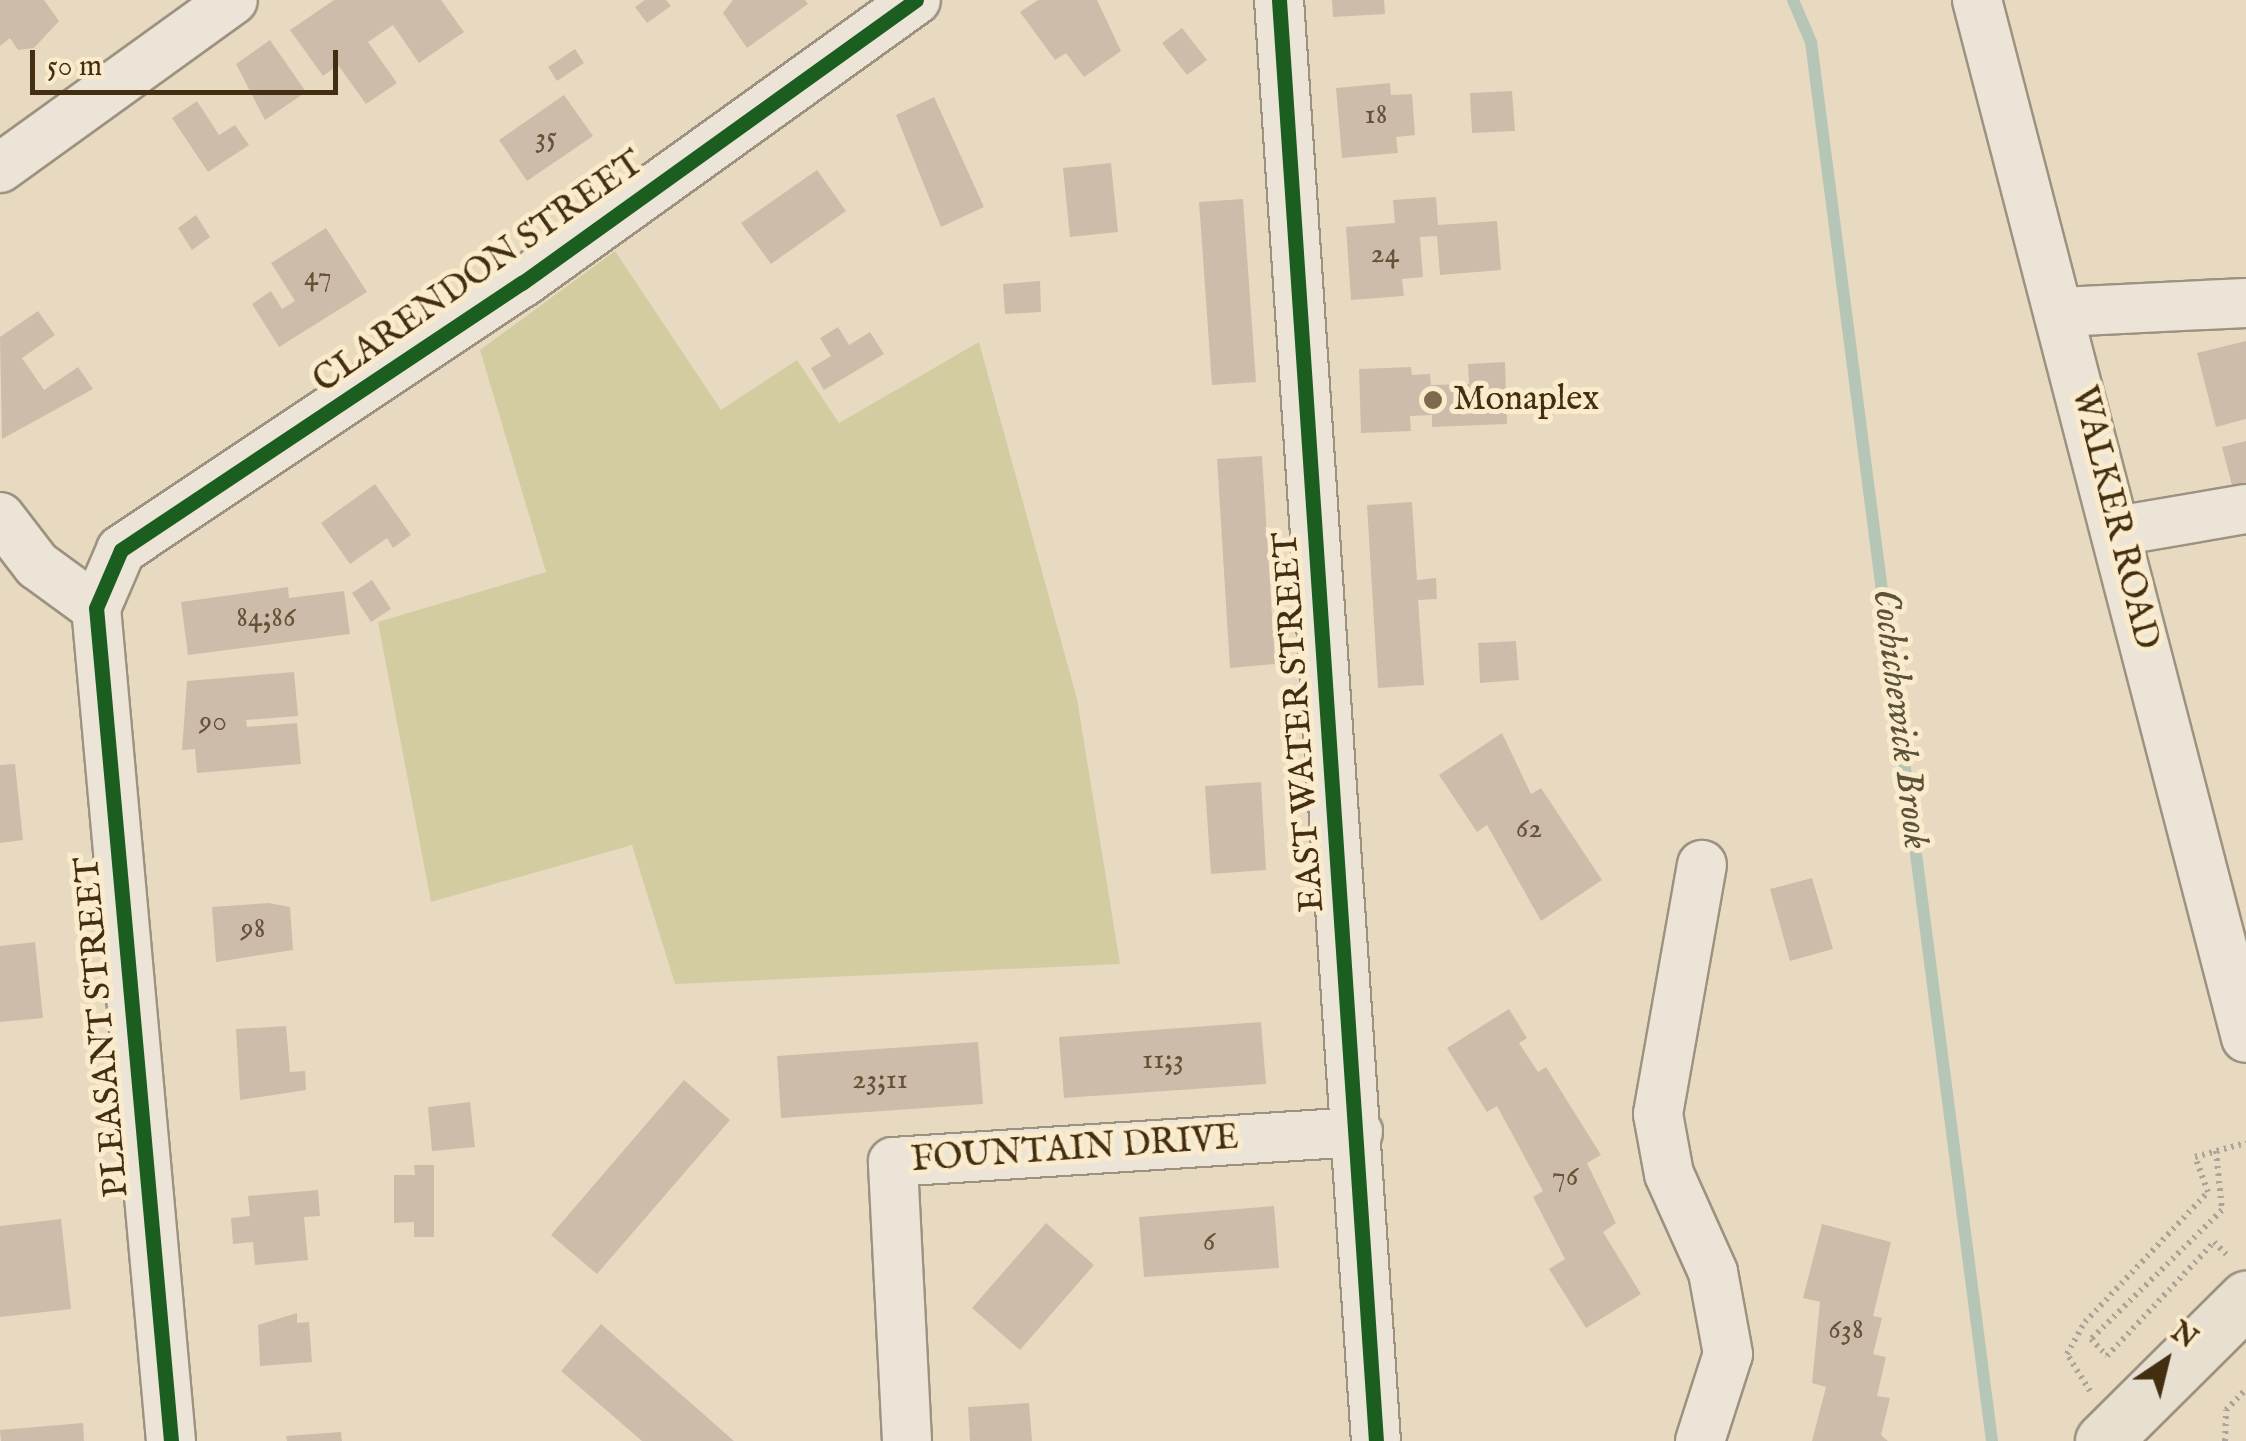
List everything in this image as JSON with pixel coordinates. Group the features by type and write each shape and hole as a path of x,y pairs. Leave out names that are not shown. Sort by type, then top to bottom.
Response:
{"main road":[{"path":"2091,1422 2246,1299"}],"street":[{"path":"0,168 233,0"},
{"name":"EAST WATER STREET","path":"1279,0 1376,1441"},
{"name":"WALKER ROAD","path":"1977,0 2240,991 2246,1038"},
{"name":"CLARENDON STREET","path":"96,608 122,550 522,283 900,4"},
{"path":"2061,312 2246,303"},
{"path":"2117,531 2246,509"},
{"path":"0,518 37,565 96,608"},
{"name":"PLEASANT STREET","path":"96,608 171,1441"},
{"path":"1700,1441 1728,1354 1713,1272 1669,1174 1658,1114 1702,865"},
{"name":"FOUNTAIN DRIVE","path":"907,1441 892,1162 1358,1132"}],"path":[{"path":"2091,1422 2090,1391 2067,1354 2085,1322 2208,1192 2195,1156 2246,1144"},
{"path":"2214,1242 2107,1356 2091,1339 2222,1210 2216,1151"},
{"path":"2225,1441 2226,1410 2246,1389"}],"shaded area":[{"path":"615,251 721,410 797,360 839,423 979,342 1077,699 1120,964 675,984 632,845 431,902 378,622 546,572 480,350"}],"building":[{"path":"0,0 44,0 59,21 34,48 18,50 10,38 0,46"},
{"path":"334,0 441,0 464,32 419,63 393,25 368,42 397,83 366,104 338,65 323,76 290,30"},
{"path":"645,0 666,0 671,6 647,23 635,7"},
{"path":"733,0 805,0 808,4 747,48 723,13"},
{"path":"1038,0 1097,0 1121,51 1084,77 1066,53 1055,60 1020,12"},
{"path":"1332,0 1384,0 1385,14 1333,17"},
{"path":"1182,28 1207,60 1187,75 1162,43"},
{"path":"270,40 306,92 265,120 236,64"},
{"path":"575,49 584,63 557,81 548,67"},
{"path":"1390,83 1391,95 1412,94 1415,135 1396,137 1398,153 1342,158 1336,88"},
{"path":"1512,91 1515,131 1472,133 1470,93"},
{"path":"564,95 593,136 527,181 499,140"},
{"path":"934,97 984,207 941,227 896,115"},
{"path":"197,101 219,135 235,125 249,145 208,172 172,118"},
{"path":"1111,163 1118,232 1070,237 1063,168"},
{"path":"817,170 846,211 771,264 741,223"},
{"path":"1436,197 1438,225 1497,221 1501,270 1440,275 1437,236 1420,237 1423,277 1402,279 1404,296 1351,300 1346,227 1395,223 1393,200"},
{"path":"1243,199 1256,382 1212,385 1199,202"},
{"path":"196,215 210,237 192,250 178,228"},
{"path":"326,228 367,292 279,347 252,304 271,291 282,309 295,301 271,263"},
{"path":"1040,281 1041,312 1005,314 1003,284"},
{"path":"38,311 55,335 22,358 44,390 78,367 93,389 2,439 0,337"},
{"path":"838,327 849,345 870,332 884,354 824,390 811,368 831,356 820,338"},
{"path":"2246,341 2246,419 2216,427 2197,353"},
{"name":"Monaplex","path":"1505,362 1507,424 1432,427 1432,415 1410,416 1411,431 1361,433 1359,369 1411,367 1412,375 1430,374 1431,385 1469,384 1468,364"},
{"path":"2246,441 2246,494 2235,497 2222,447"},
{"path":"1262,456 1275,664 1230,668 1217,459"},
{"path":"375,484 411,535 393,548 387,538 350,564 321,523"},
{"path":"1412,502 1417,580 1436,578 1437,599 1418,600 1424,685 1378,688 1367,505"},
{"path":"372,580 391,609 371,622 352,593"},
{"path":"288,587 289,598 344,591 350,634 188,655 181,602"},
{"path":"1516,641 1519,680 1480,683 1478,643"},
{"path":"294,672 298,716 246,720 247,727 297,723 301,764 197,773 195,749 182,750 187,681"},
{"path":"1502,733 1531,794 1541,788 1602,880 1541,921 1487,825 1477,832 1439,775"},
{"path":"15,764 23,840 0,843 0,765"},
{"path":"1261,782 1266,870 1211,874 1205,786"},
{"path":"1812,878 1833,949 1790,961 1770,889"},
{"path":"269,903 290,907 293,950 216,962 212,907"},
{"path":"35,942 43,1018 0,1022 0,946"},
{"path":"1509,1009 1527,1038 1519,1043 1538,1072 1546,1067 1601,1155 1587,1163 1616,1223 1603,1232 1641,1294 1586,1328 1549,1269 1565,1259 1533,1197 1543,1191 1497,1106 1487,1112 1447,1048"},
{"path":"1261,1022 1266,1084 1064,1098 1059,1037"},
{"path":"286,1026 290,1072 305,1071 306,1090 240,1100 236,1029"},
{"path":"978,1042 983,1104 781,1118 777,1056"},
{"path":"684,1080 730,1120 597,1274 551,1235"},
{"path":"470,1102 475,1147 432,1151 428,1107"},
{"path":"414,1165 434,1165 434,1237 414,1237 414,1222 394,1223 394,1175 415,1175"},
{"path":"318,1190 320,1216 304,1217 308,1260 255,1265 253,1242 233,1244 231,1218 250,1216 248,1196"},
{"path":"1274,1206 1279,1268 1144,1277 1139,1217"},
{"path":"61,1219 71,1309 0,1317 0,1226"},
{"path":"1046,1223 1094,1265 1020,1350 972,1308"},
{"path":"1822,1224 1891,1242 1873,1316 1882,1318 1873,1354 1886,1357 1877,1396 1890,1398 1881,1435 1888,1441 1812,1441 1826,1387 1812,1383 1820,1302 1803,1298"},
{"path":"297,1313 297,1323 309,1322 312,1362 260,1366 258,1325"},
{"path":"601,1324 734,1441 642,1441 561,1371"},
{"path":"1029,1403 1032,1441 970,1441 968,1407"},
{"path":"83,1423 84,1441 1,1441 0,1430"},
{"path":"341,1432 342,1441 287,1441 286,1436"}],"waterway":[{"name":"Cochichewick Brook","path":"1793,0 1811,42 1992,1441"}],"cycle path":[{"path":"171,1441 96,608 121,550 522,283 916,0"},
{"path":"1279,0 1376,1441"}],"place":[{"name":"Monaplex","path":"1433,400"}]}
